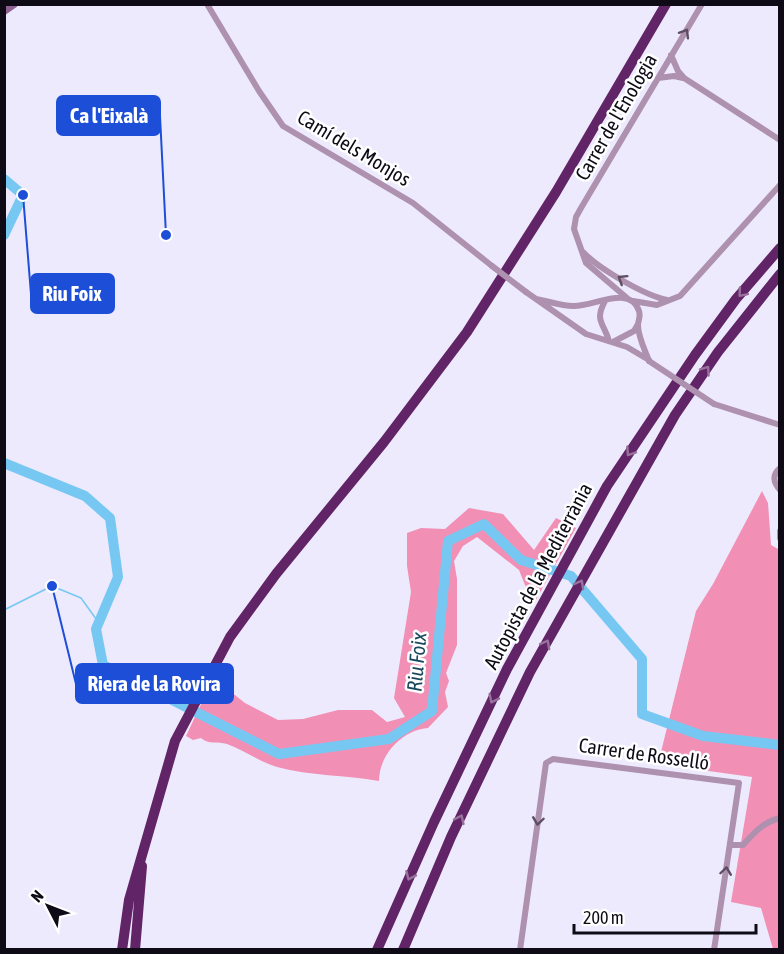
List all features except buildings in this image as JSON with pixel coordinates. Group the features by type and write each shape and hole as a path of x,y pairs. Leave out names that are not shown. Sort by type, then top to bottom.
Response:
{"highway":[{"path":"122,950 129,900 176,741 230,636 276,574 384,442 467,333 556,192 666,4"},
{"name":"Autopista de la Mediterrània","path":"378,950 438,812 507,669 607,486 736,299 780,248"},
{"name":"Autopista de la Mediterrània","path":"403,950 451,837 520,693 569,603 675,416 718,352 780,274"},
{"path":"128,950 142,850"},
{"path":"135,950 142,850"}],"main road":[{"path":"4,11 14,4"}],"street":[{"name":"Camí dels Monjos","path":"207,4 283,126 413,203 526,292 586,334 627,347 714,404 780,425"},
{"name":"Carrer de l'Enologia","path":"581,249 574,229 576,218 702,4"},
{"path":"671,55 684,78 780,140"},
{"path":"658,78 674,76 684,78"},
{"path":"536,299 571,306 589,305 619,297 657,305 680,296 780,185"},
{"path":"581,249 586,263 630,300 639,311 640,318 634,331 611,342 600,323 601,308 605,300"},
{"path":"581,249 593,261 646,294 667,300"},
{"path":"638,324 649,361"},
{"path":"780,468 775,473 774,479 780,490"},
{"name":"Carrer de Rosselló","path":"520,950 546,763 553,759 739,783 730,845"},
{"path":"714,950 730,845 743,845 770,820 780,818"}],"shaded area":[{"path":"762,491 768,503 771,545 780,550 779,949 773,949 761,908 731,902 752,777 658,764 696,611 713,584"},
{"path":"469,508 503,514 534,550 556,518 576,528 533,605 519,570 477,537 463,546 454,561 457,579 457,645 446,673 449,681 445,692 448,707 428,728 409,733 394,745 383,762 379,781 277,767 227,744 210,742 201,738 193,740 186,736 211,683 221,684 245,703 278,720 303,719 338,710 372,710 387,722 405,717 394,698 411,592 407,566 407,533 421,528 445,529"}],"waterway":[{"name":"Riu Foix","path":"4,179 23,195 4,235"},
{"name":"Riu Foix","path":"4,463 85,496 110,518 118,577 96,629 103,665 279,754 389,739 432,711 448,541 484,524 521,560 571,576 642,659 642,714 703,736 780,745"},
{"path":"4,610 52,586 81,598 99,623"}],"place":[{"name":"Riu Foix","path":"23,195"},
{"name":"Ca l'Eixalà","path":"166,235"},
{"name":"Riera de la Rovira","path":"52,586"}]}
